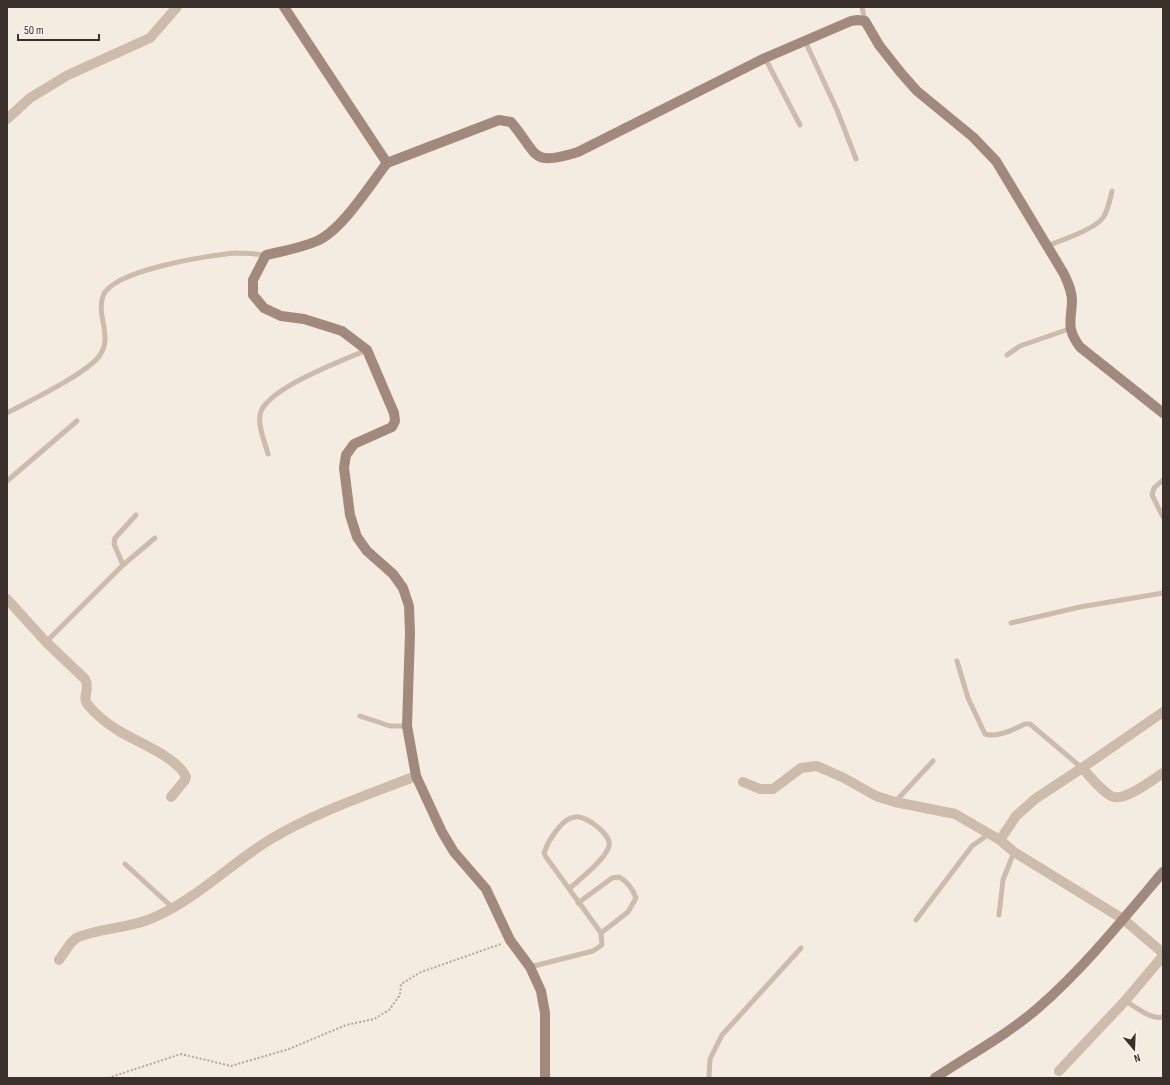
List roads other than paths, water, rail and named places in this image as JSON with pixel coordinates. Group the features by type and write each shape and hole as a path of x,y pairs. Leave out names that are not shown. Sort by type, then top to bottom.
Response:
{"street":[{"path":"7,119 30,98 68,75 150,38 177,7"},
{"path":"284,7 387,163"},
{"path":"545,1078 545,1013 541,991 530,967 510,940 486,889 454,852 442,832 416,776 407,726 410,633 409,606 403,588 393,574 367,551 357,537 350,515 344,468 346,455 354,444 386,431 392,427 395,421 394,413 367,350 342,331 304,319 281,316 264,308 253,295 254,280 266,255 317,241 330,233 354,206 387,163 499,120 511,122 533,153 545,159 559,158 578,152 804,40 851,21 858,20 865,22 879,45 909,82 942,112 973,137 996,161 1064,274 1071,289 1072,301 1069,329 1080,347 1163,413"},
{"path":"7,599 46,642 85,679 88,686 85,699 88,705 116,729 169,760 183,771 186,777 185,780 171,797"},
{"path":"1000,840 1016,816 1035,799 1163,712"},
{"path":"744,782 760,789 773,789 801,768 817,766 844,778 876,796 895,802 955,814 1000,840 1014,852 1123,919 1163,955 1125,1001 1059,1071"},
{"path":"1082,768 1112,797 1120,798 1130,794 1163,773"},
{"path":"59,960 76,938 154,918 174,908 240,859 272,838 308,819 416,776"},
{"path":"935,1078 999,1037 1037,1008 1063,983 1123,919 1163,872"}],"lane":[{"path":"862,7 865,22"},
{"path":"804,40 837,110 856,159"},
{"path":"765,58 800,125"},
{"path":"1047,246 1084,230 1102,219 1106,212 1112,191"},
{"path":"7,413 44,394 99,357 104,347 106,334 101,304 103,294 112,285 125,277 166,264 187,260 236,253 266,255"},
{"path":"1007,355 1020,346 1069,329"},
{"path":"268,454 260,424 260,414 265,403 282,390 313,374 367,350"},
{"path":"7,480 78,421"},
{"path":"1163,480 1154,488 1152,495 1163,517"},
{"path":"123,565 114,544 115,538 136,515"},
{"path":"46,642 123,565 155,538"},
{"path":"1011,623 1080,607 1163,593"},
{"path":"957,661 968,698 985,734 990,736 997,735 1025,724 1030,724 1082,768"},
{"path":"360,716 390,726 407,726"},
{"path":"895,802 933,761"},
{"path":"530,967 598,949 602,945 600,933 578,903 544,853 561,825 569,819 580,817 590,821 606,835 610,841 609,845 593,867 569,889"},
{"path":"916,920 972,846 990,834"},
{"path":"999,915 1004,880 1014,852"},
{"path":"125,864 174,908"},
{"path":"578,903 612,878 619,877 623,879 633,892 636,898 628,912 600,933"},
{"path":"709,1078 710,1059 722,1035 801,948"},
{"path":"1125,1001 1151,1016 1157,1018 1163,1017"}]}
